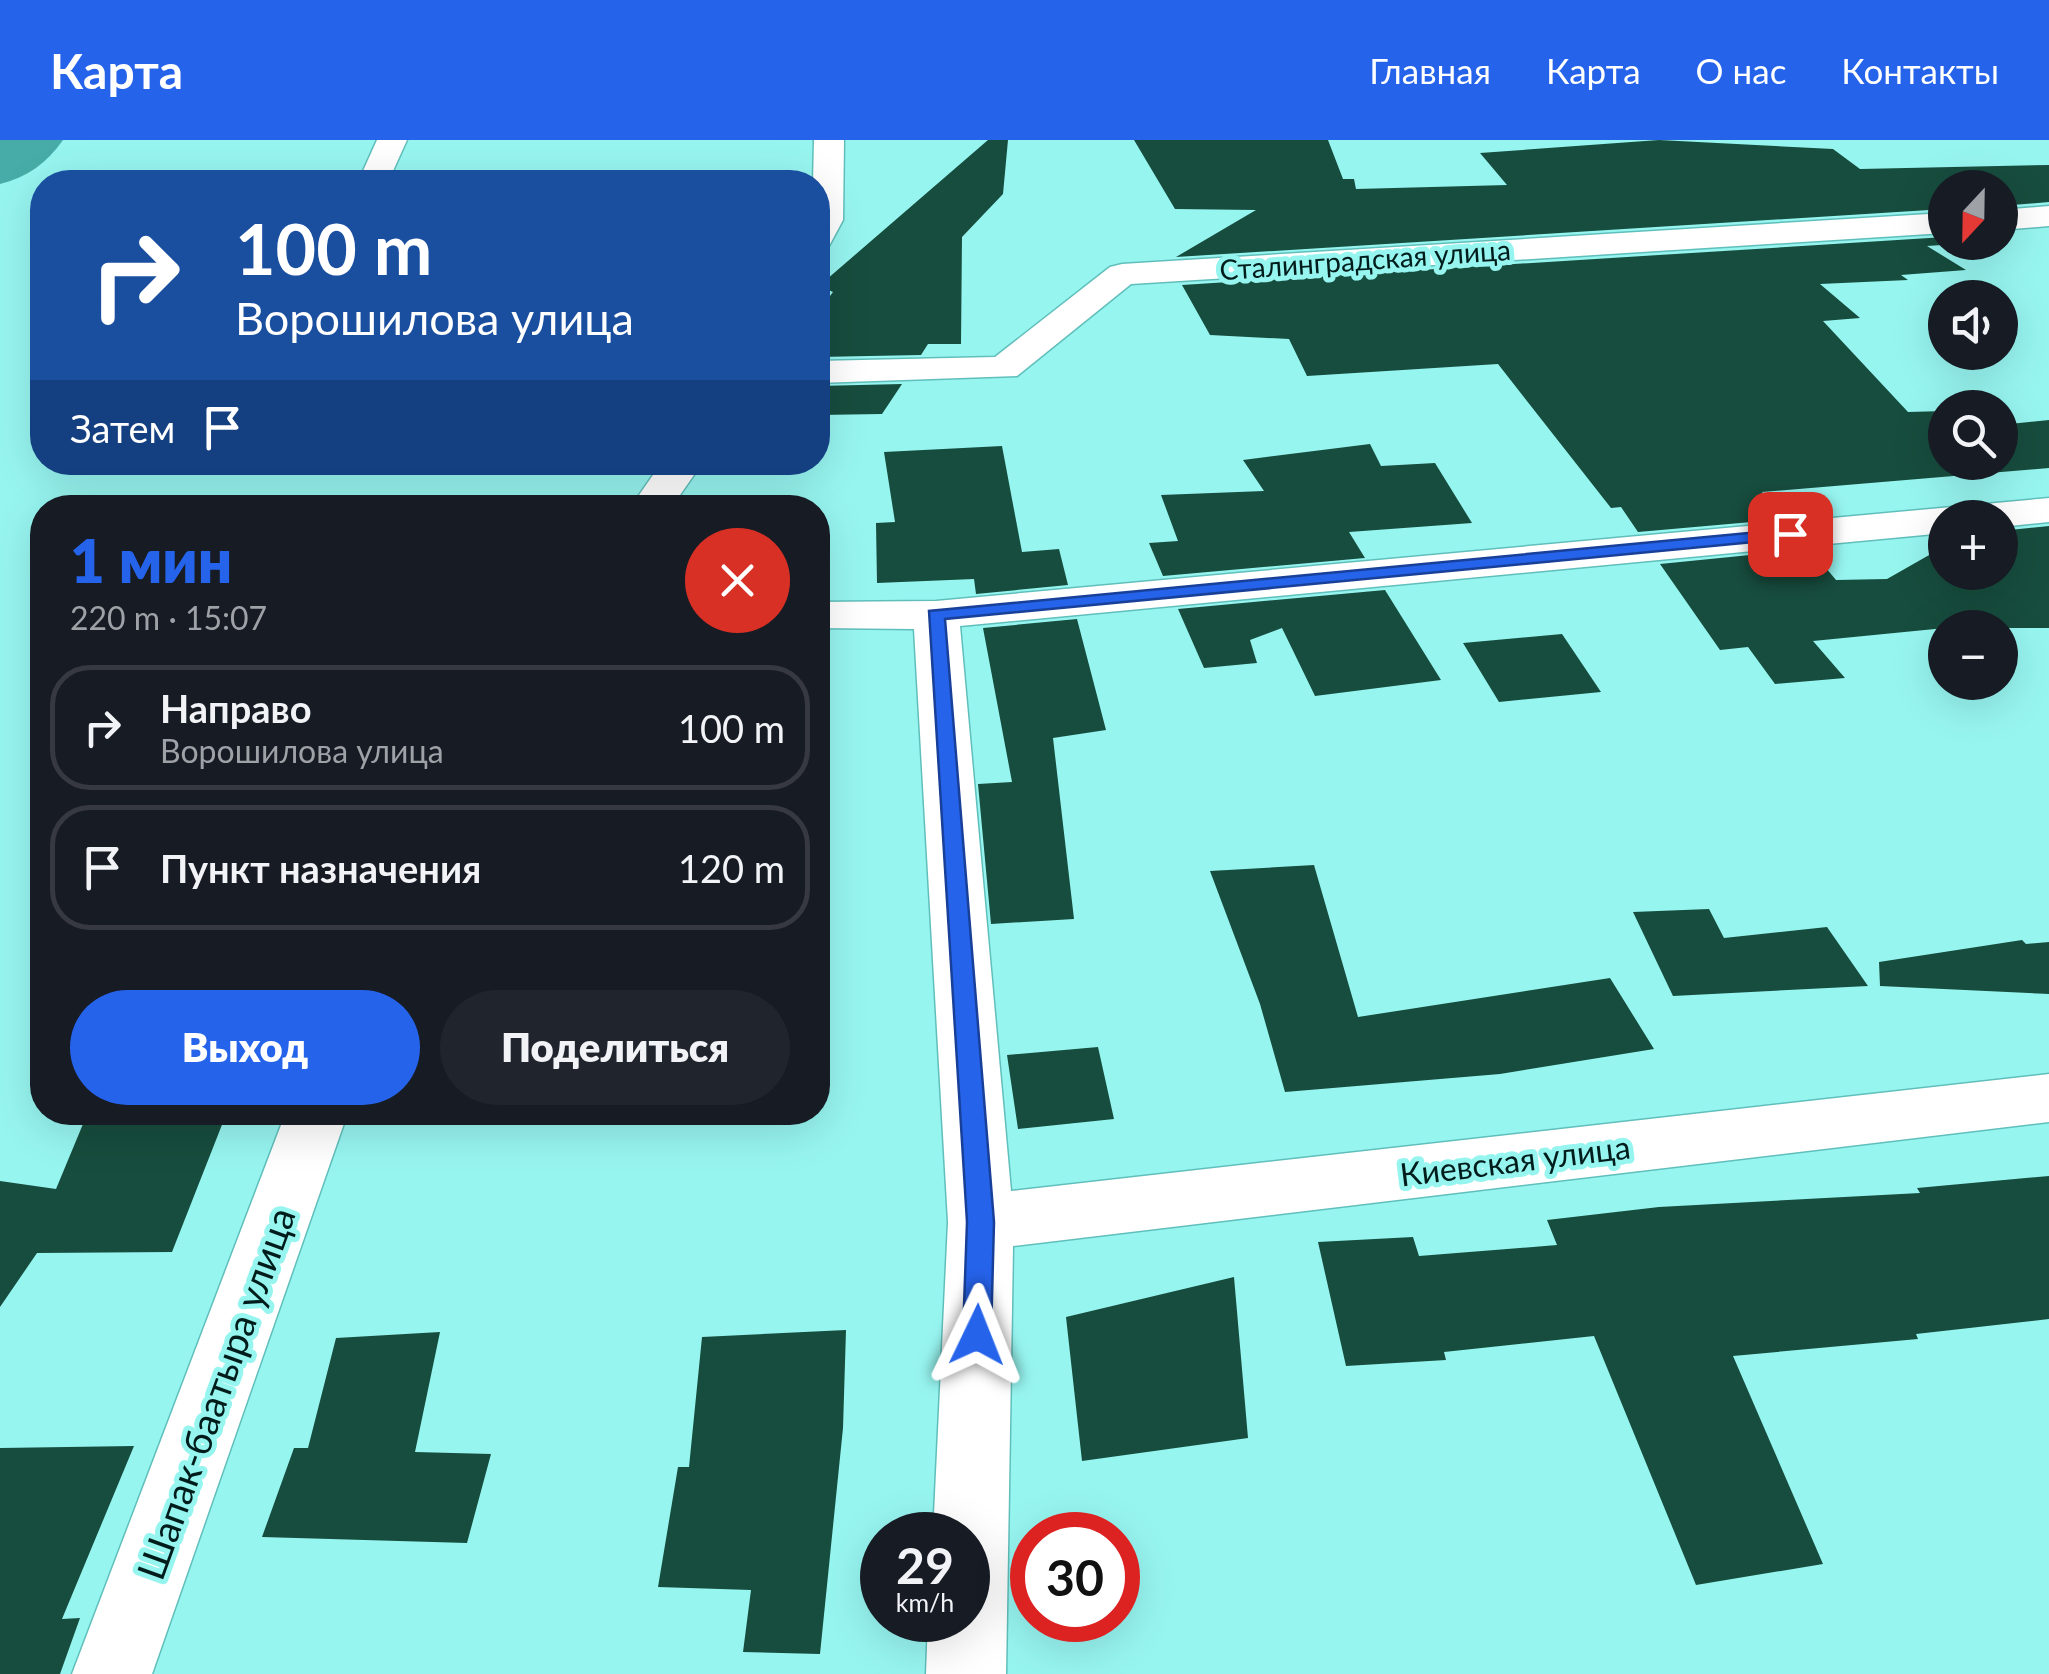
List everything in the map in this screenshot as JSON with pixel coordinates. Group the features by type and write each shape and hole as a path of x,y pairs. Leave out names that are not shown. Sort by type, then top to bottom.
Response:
{"street":[{"path":"379,170 392,140"},
{"path":"828,170 829,141 850,140"},
{"path":"2018,219 2049,216"},
{"name":"Сталинградская улица","path":"830,372 1004,368 1122,274 1928,224"},
{"path":"2018,513 2049,510"},
{"path":"830,615 936,615 1928,522"},
{"path":"936,615 980,1222 966,1674"},
{"name":"Киевская улица","path":"980,1222 2049,1098"},
{"name":"Шапак-баатыра улица","path":"112,1674 312,1125"}],"building":[{"path":"988,140 1008,140 1003,194 962,237 961,344 928,344 921,355 830,357 830,276"},
{"path":"1134,140 1328,140 1343,179 1354,179 1356,189 1507,185 1480,153 1659,140 1833,149 1860,169 2049,165 2049,202 2018,205 2018,170 1928,170 1928,210 1176,257 1256,210 1175,209"},
{"path":"1928,238 1928,260 1950,260 1966,270 1901,275 1908,280 1820,284 1860,318 1823,321 1908,412 1928,411 1928,478 1762,492 1785,519 1638,532 1621,507 1611,508 1498,364 1307,376 1289,339 1210,335 1182,285"},
{"path":"902,384 882,414 830,415 830,386"},
{"path":"2049,420 2049,468 2018,471 2018,423"},
{"path":"1370,444 1381,466 1435,463 1472,523 1349,532 1365,558 1163,576 1149,543 1178,541 1161,495 1264,491 1243,460"},
{"path":"1002,446 1022,552 1059,549 1068,585 976,594 974,579 877,583 876,523 895,522 884,452"},
{"path":"2049,526 2049,628 2018,628 2018,610 1928,610 1928,630 1813,641 1845,678 1775,684 1748,647 1720,650 1660,564 1810,549 1836,580 1887,579 1928,556 1928,590 2018,590 2018,529"},
{"path":"1385,590 1441,680 1315,696 1282,628 1250,640 1257,663 1204,668 1178,609"},
{"path":"1077,619 1106,730 1053,738 1074,919 991,924 978,784 1012,782 983,628"},
{"path":"1562,634 1601,692 1499,702 1463,643"},
{"path":"1314,865 1358,1017 1610,978 1654,1049 1500,1074 1285,1092 1260,1004 1210,871"},
{"path":"1709,909 1724,938 1827,927 1868,986 1673,996 1633,912"},
{"path":"2022,940 2026,944 2049,942 2049,994 1880,986 1879,962"},
{"path":"1098,1047 1114,1119 1018,1129 1007,1055"},
{"path":"83,1125 222,1125 172,1252 37,1253 0,1307 0,1181 56,1189"},
{"path":"2049,1176 2049,1319 1916,1334 1918,1339 1733,1356 1823,1564 1696,1585 1594,1336 1444,1352 1446,1360 1346,1366 1318,1242 1413,1237 1419,1256 1557,1245 1547,1220 1659,1207 1920,1193 1917,1188"},
{"path":"1234,1277 1248,1438 1082,1461 1066,1317"},
{"path":"846,1330 843,1428 820,1654 743,1652 751,1590 658,1587 678,1467 689,1467 702,1337"},
{"path":"440,1332 415,1452 491,1454 467,1543 262,1537 294,1448 308,1448 336,1338"},
{"path":"134,1446 62,1619 80,1618 60,1674 0,1674 0,1448"}],"waterway":[{"path":"0,166 33,140"}],"route":[{"path":"977,1335 980,1222 936,615 1790,534"}]}
